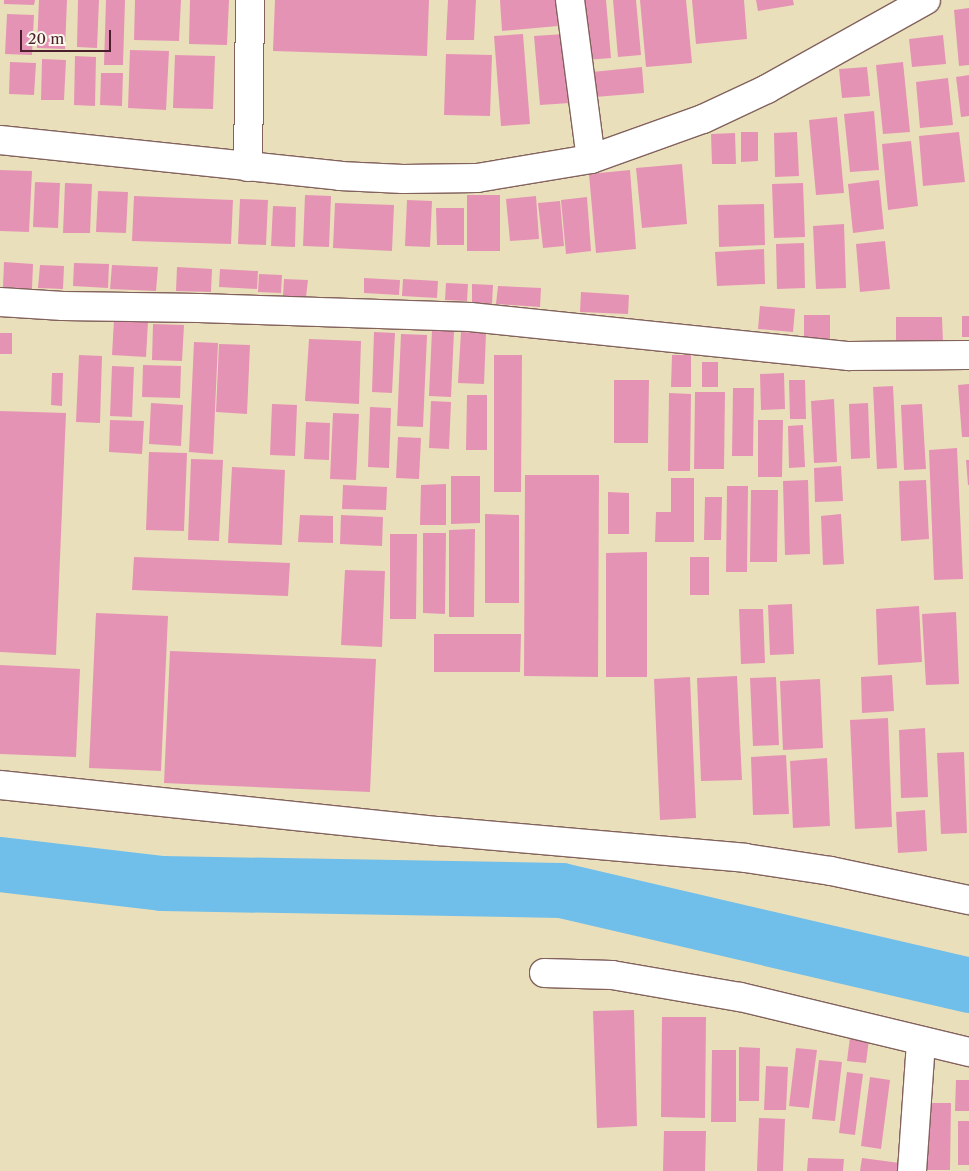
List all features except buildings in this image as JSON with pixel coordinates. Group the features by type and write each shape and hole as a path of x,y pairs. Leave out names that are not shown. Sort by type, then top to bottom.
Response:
{"street":[{"path":"248,167 250,0"},
{"path":"570,0 591,159"},
{"path":"0,140 248,167 385,178 468,178 591,159 703,119 767,88 926,0"},
{"path":"0,302 63,306 208,308 470,317 850,356 969,355"},
{"path":"0,785 439,831 745,858 831,871 969,900"},
{"path":"544,973 612,975 740,997 969,1052"},
{"path":"912,1171 921,1041"}],"waterway":[{"path":"0,864 162,883 561,890 969,985"}]}
